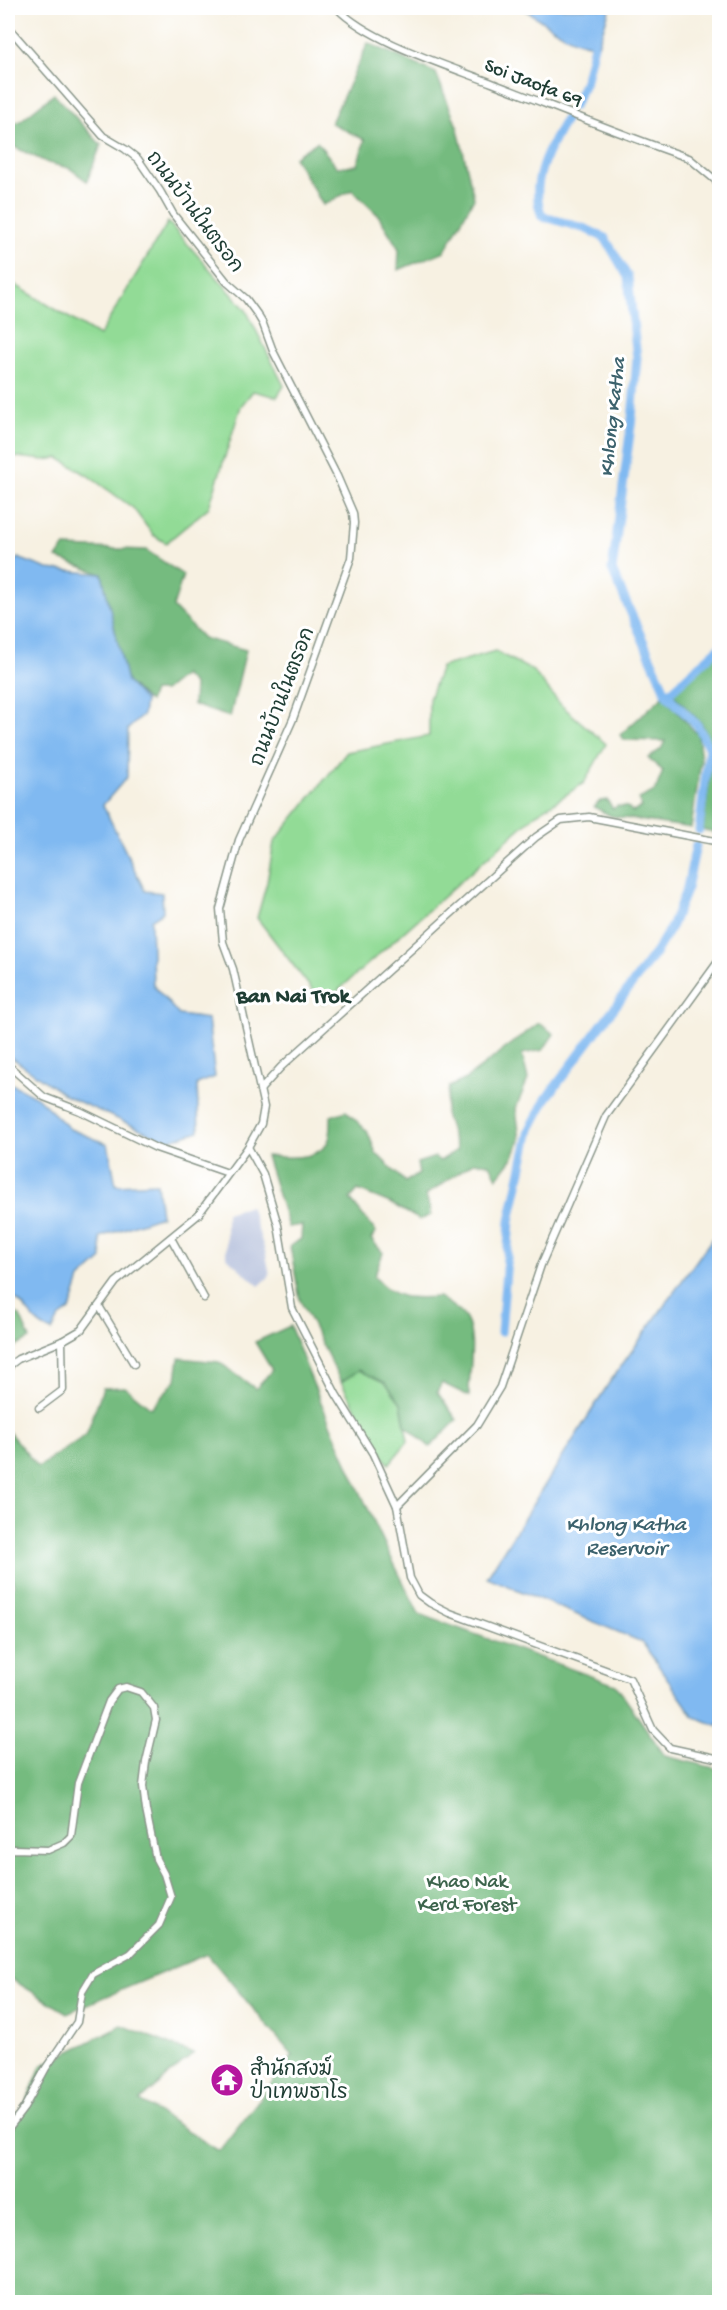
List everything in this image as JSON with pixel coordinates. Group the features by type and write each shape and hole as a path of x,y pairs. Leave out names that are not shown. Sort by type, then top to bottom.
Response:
{"street":[{"name":"Soi Jaofa 69","path":"337,8 348,19 374,34 463,72 688,158 720,184"},
{"name":"ถนนบ้านในตรอก","path":"8,27 103,136 138,159 173,214 227,282 246,299 264,324 273,351 337,476 353,513 354,523 351,558 293,719 240,840 220,909 223,942 233,969 264,1107 261,1124 249,1147 198,1215 116,1282 81,1330 62,1341 18,1359 10,1365 8,1371"},
{"path":"260,1090 281,1067 536,837 561,820 588,816 720,842"},
{"path":"397,1506 477,1425 500,1387 541,1265 606,1116 720,959"},
{"path":"8,1065 44,1096 156,1148 228,1173"},
{"path":"249,1147 263,1174 278,1225 292,1308 336,1394 373,1454 397,1506 410,1578 419,1595 430,1604 497,1631 555,1650 630,1679 653,1730 670,1748 720,1759"},
{"path":"171,1238 204,1298"},
{"path":"99,1306 134,1364"},
{"path":"39,1408 63,1390 62,1341"},
{"path":"8,1851 57,1847 71,1836 78,1783 109,1701 118,1689 126,1687 141,1692 154,1708 156,1720 143,1786 146,1810 156,1859 164,1874 171,1897 159,1925 152,1933 130,1954 93,1974 82,1992 77,2022 46,2068 24,2108 8,2129"}],"shaded area":[{"path":"250,1206 266,1254 270,1276 259,1286 226,1257 226,1213"}],"green space":[{"path":"368,43 436,73 458,129 474,198 445,251 398,270 399,249 378,215 352,190 323,205 294,157 317,142 337,167 357,165 365,140 331,123"},
{"path":"54,94 101,145 87,181 69,168 48,163 8,144 8,122 19,122"},
{"path":"168,222 246,310 284,386 277,397 253,391 241,406 209,507 166,543 153,535 133,508 59,458 45,460 8,456 8,282 99,336"},
{"path":"64,547 146,550 183,575 173,607 203,638 246,650 230,717 193,705 194,685 184,675 164,691 153,691 149,702 127,682 102,574 57,558"},
{"path":"495,651 533,671 561,705 606,744 584,783 535,815 323,1004 257,918 267,882 274,842 347,752 429,736 429,699 441,667"},
{"path":"719,652 720,821 716,821 717,833 703,830 713,750 702,724 673,694"},
{"path":"663,696 698,735 701,761 691,828 611,816 594,807 600,801 607,800 613,809 617,806 627,807 633,812 642,807 639,799 655,791 663,771 648,758 661,749 665,741 624,740 620,735"},
{"path":"539,1023 554,1034 543,1050 522,1054 528,1079 516,1108 520,1140 512,1159 497,1178 490,1164 474,1162 426,1195 431,1215 420,1220 390,1203 358,1190 350,1199 376,1232 371,1239 383,1253 374,1276 381,1284 395,1294 411,1298 439,1297 462,1314 470,1330 472,1353 469,1396 442,1383 437,1392 457,1420 430,1447 405,1425 401,1403 386,1383 359,1370 341,1382 300,1300 290,1246 301,1239 302,1225 288,1227 266,1156 293,1157 320,1151 330,1136 331,1116 346,1111 367,1131 376,1153 405,1182 419,1174 417,1163 435,1157 440,1161 457,1150 445,1114 449,1087 464,1080"},
{"path":"8,1308 20,1316 30,1339 8,1351"},
{"name":"Khao Nak Kerd Forest","path":"290,1326 351,1472 419,1614 616,1685 665,1756 719,1769 719,2302 8,2302 8,2125 24,2108 41,2066 122,2025 193,2054 140,2101 219,2151 293,2056 207,1954 67,2013 8,1977 8,1593 14,1586 8,1557 8,1431 38,1467 86,1435 103,1388 125,1387 151,1408 176,1380 179,1358 219,1362 256,1389 272,1370 255,1342"},
{"path":"359,1370 386,1383 401,1403 408,1441 389,1464 381,1454 341,1382"}],"water":[{"path":"522,8 610,8 598,45 568,37"},
{"path":"18,558 48,569 102,574 127,682 145,701 143,715 128,729 127,777 103,805 145,891 162,893 163,912 151,920 153,985 179,1015 208,1019 215,1077 197,1084 199,1131 167,1141 66,1096 8,1055 8,659 13,652 8,646 8,569"},
{"path":"8,1082 37,1097 70,1129 108,1144 116,1185 157,1183 161,1216 100,1237 102,1259 80,1279 70,1310 59,1318 52,1331 45,1328 20,1303 8,1295"},
{"name":"Khlong Katha Reservoir","path":"719,1229 719,1726 694,1717 642,1642 487,1577 609,1383"}],"waterway":[{"name":"Khlong Katha","path":"574,106 586,79 594,45"},
{"name":"Khlong Katha","path":"567,117 543,165 539,178 538,203 542,216 586,229 605,238 628,277 637,358 632,418 612,570 667,695 698,726 709,749 699,830"},
{"name":"Khlong Katha","path":"667,695 720,647"},
{"path":"501,1332 510,1221 530,1129 546,1099 656,952 672,925 687,888 696,845"}],"place":[{"name":"สำนักสงฆ์ ป่าเทพธาโร","path":"227,2080"}],"district":[{"name":"Ban Nai Trok","path":"293,994"}]}
